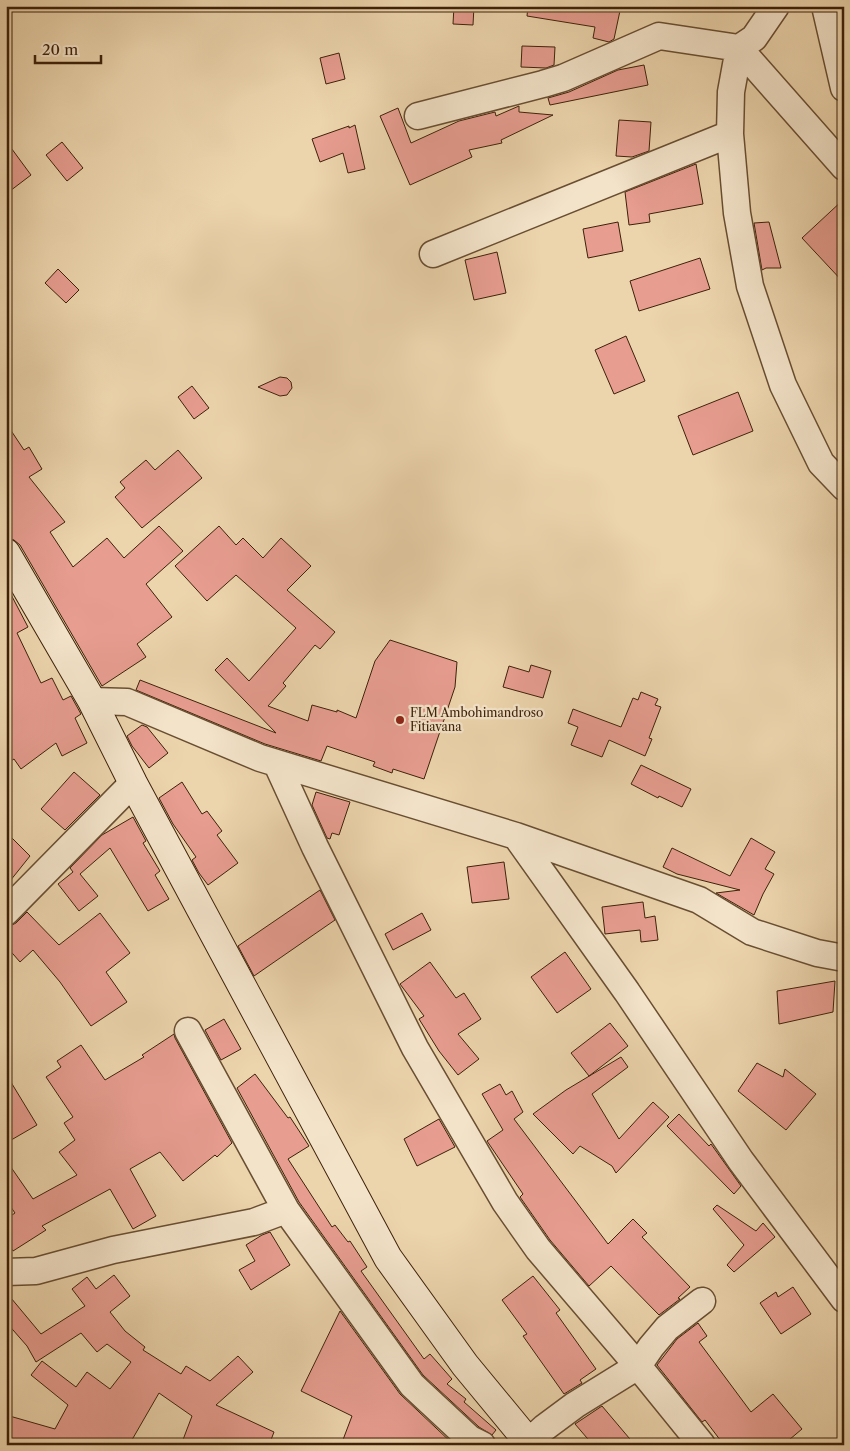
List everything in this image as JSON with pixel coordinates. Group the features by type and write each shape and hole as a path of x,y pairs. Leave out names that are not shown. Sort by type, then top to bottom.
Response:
{"street":[{"path":"776,6 754,38 740,48 731,92 730,134 737,213 750,286 783,385 821,463 844,487"},
{"path":"825,6 844,88"},
{"path":"418,116 563,78 659,36 740,48 844,167"},
{"path":"433,254 730,134"},
{"path":"6,553 92,701 133,783 388,1258 465,1365 528,1444 544,1428 575,1406 638,1366 667,1328 702,1301"},
{"path":"92,701 127,702 260,758 516,836 699,900 752,932 816,952 843,958"},
{"path":"277,764 315,847 415,1048 505,1202 538,1249 638,1366 702,1445"},
{"path":"6,912 133,783"},
{"path":"516,836 627,992 741,1161 844,1298"},
{"path":"188,1031 286,1210 412,1385 470,1439 482,1445"},
{"path":"6,1272 36,1271 113,1250 254,1222 286,1210"}],"building":[{"path":"454,6 474,6 473,25 453,24"},
{"path":"528,6 621,6 614,39 609,42 593,38 595,27 527,16"},
{"path":"522,46 555,47 554,65 546,68 521,67"},
{"path":"339,53 345,79 326,84 320,58"},
{"path":"644,65 648,85 550,105 548,98 569,92 618,70"},
{"path":"519,106 519,112 553,115 501,140 502,143 469,150 472,157 410,185 380,116 398,108 411,143 459,121 495,112 496,116"},
{"path":"619,120 651,122 649,151 632,157 616,156"},
{"path":"355,125 365,169 348,173 343,153 320,162 312,139"},
{"path":"6,141 31,175 6,194"},
{"path":"62,142 83,168 67,181 46,155"},
{"path":"696,164 703,204 649,214 650,222 629,225 625,192"},
{"path":"844,199 844,283 802,238"},
{"path":"618,222 623,251 588,258 583,229"},
{"path":"769,222 781,268 766,268 762,270 754,223"},
{"path":"497,252 506,293 474,300 465,260"},
{"path":"700,258 710,289 639,311 630,281"},
{"path":"58,269 79,290 66,303 45,283"},
{"path":"626,336 645,381 614,394 595,350"},
{"path":"280,377 287,378 291,382 292,388 287,395 280,396 258,387"},
{"path":"192,386 209,408 194,419 178,397"},
{"path":"738,392 753,431 693,455 678,416"},
{"path":"6,423 24,450 29,447 42,469 29,477 65,522 50,532 73,567 107,538 124,558 159,526 183,551 146,584 172,617 137,644 146,657 102,686 20,545 6,537"},
{"path":"178,450 202,478 142,528 115,497 125,488 120,482 146,460 155,470"},
{"path":"219,526 236,545 243,538 263,558 281,538 311,566 287,590 335,632 320,649 315,645 283,683 286,686 268,706 308,721 312,705 337,712 337,710 356,718 375,661 390,640 457,662 455,687 424,779 393,769 392,773 373,766 375,762 327,746 321,761 265,744 136,690 140,680 276,733 215,670 227,658 249,681 296,628 236,575 207,601 175,566"},
{"path":"6,585 28,627 17,633 41,683 52,678 63,700 71,696 81,714 75,718 87,743 62,756 56,743 21,769 14,759 6,764"},
{"path":"531,665 551,671 543,698 503,687 509,666 529,672"},
{"path":"641,692 658,699 655,705 661,707 649,738 652,739 645,756 609,740 602,757 571,745 578,727 568,723 573,709 621,727 633,698 638,700"},
{"path":"142,725 147,727 168,753 149,768 132,746 127,736"},
{"path":"641,765 691,789 682,807 659,796 658,798 631,784"},
{"path":"74,772 100,795 65,830 41,809"},
{"path":"182,782 202,814 207,811 222,831 217,835 238,863 208,885 192,860 196,857 173,824 159,798"},
{"path":"316,792 350,802 339,835 332,833 330,839 327,838 312,805"},
{"path":"133,817 146,841 143,843 160,871 155,875 169,899 148,911 110,848 80,874 98,896 79,911 58,884 73,872 70,868 102,835"},
{"path":"6,832 30,856 6,886"},
{"path":"751,838 775,852 765,869 774,874 754,915 716,893 740,890 677,874 663,867 672,848 730,876"},
{"path":"504,862 509,899 472,903 467,867"},
{"path":"320,890 335,920 254,976 238,946"},
{"path":"643,902 645,918 655,916 658,940 641,942 640,930 605,934 602,907"},
{"path":"27,912 59,945 100,913 130,953 106,972 127,1002 91,1026 60,982 33,950 20,962 6,946 6,927 16,923"},
{"path":"422,913 431,930 393,950 385,934"},
{"path":"565,952 591,989 557,1013 531,977"},
{"path":"430,962 456,998 464,993 481,1019 458,1034 479,1059 458,1075 439,1051 419,1019 424,1016 400,984"},
{"path":"835,981 833,1012 779,1024 777,991"},
{"path":"224,1019 241,1049 221,1060 205,1030"},
{"path":"610,1023 628,1046 589,1076 571,1053"},
{"path":"174,1034 232,1143 217,1157 215,1155 183,1181 160,1152 130,1169 156,1216 133,1229 110,1189 42,1226 46,1230 13,1251 6,1240 6,1219 15,1213 6,1200 6,1160 33,1199 77,1175 59,1152 75,1140 64,1123 73,1117 46,1077 61,1067 57,1061 81,1045 105,1080 144,1057 142,1055"},
{"path":"621,1057 628,1067 592,1094 619,1139 653,1102 669,1117 616,1173 612,1166 580,1146 573,1154 533,1114 566,1090"},
{"path":"757,1063 783,1077 785,1069 816,1094 786,1130 738,1091"},
{"path":"6,1074 37,1125 6,1143"},
{"path":"255,1074 288,1118 290,1117 309,1146 288,1159 332,1227 335,1225 348,1242 350,1241 367,1267 361,1271 424,1359 430,1354 452,1379 447,1384 466,1399 464,1402 496,1430 492,1435 479,1427 423,1375 299,1202 237,1088"},
{"path":"500,1084 506,1095 512,1091 523,1112 514,1119 608,1244 633,1219 647,1233 642,1237 690,1287 678,1298 680,1299 659,1315 611,1266 589,1286 550,1240 520,1197 523,1194 487,1141 503,1130 482,1094"},
{"path":"679,1114 709,1146 711,1144 741,1186 734,1194 667,1126"},
{"path":"439,1119 455,1147 417,1166 404,1139"},
{"path":"717,1205 756,1231 763,1223 775,1237 734,1272 727,1265 744,1245 713,1209"},
{"path":"270,1232 290,1265 251,1290 239,1270 255,1261 246,1245"},
{"path":"114,1275 130,1296 110,1312 125,1331 145,1347 143,1350 181,1374 186,1366 210,1381 238,1356 253,1372 216,1405 274,1432 269,1445 181,1445 192,1416 159,1393 129,1445 6,1445 6,1415 55,1429 68,1405 31,1375 42,1361 76,1387 87,1372 110,1389 131,1362 107,1344 97,1352 81,1333 36,1362 27,1346 6,1322 6,1292 41,1334 85,1306 72,1289 87,1277 96,1289"},
{"path":"533,1276 560,1310 556,1313 596,1369 580,1380 582,1383 564,1394 523,1336 527,1334 502,1300"},
{"path":"793,1287 811,1314 781,1334 760,1303 776,1292 778,1297"},
{"path":"340,1311 400,1394 454,1445 341,1445 352,1416 301,1391"},
{"path":"698,1323 707,1336 699,1342 751,1412 773,1394 802,1429 783,1445 724,1445 705,1420 702,1422 657,1365 677,1339"},
{"path":"602,1406 635,1445 593,1445 575,1424"}],"place":[{"name":"FLM Ambohimandroso Fitiavana","path":"400,720"}]}
